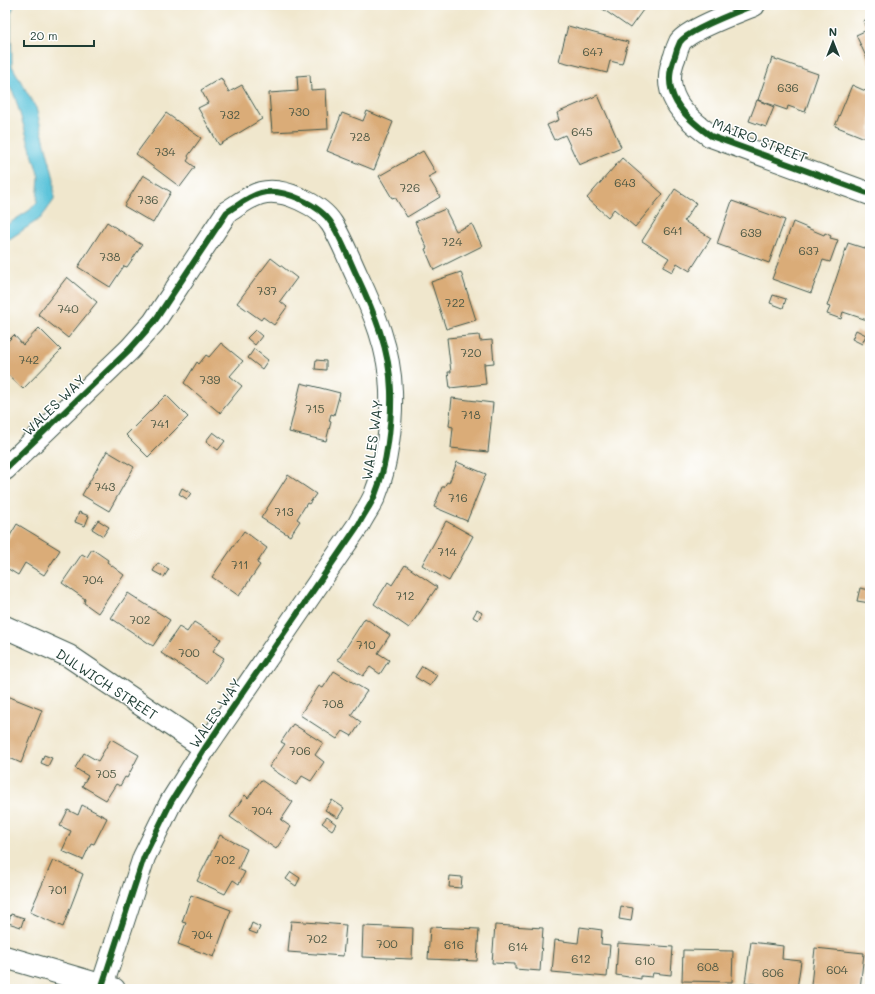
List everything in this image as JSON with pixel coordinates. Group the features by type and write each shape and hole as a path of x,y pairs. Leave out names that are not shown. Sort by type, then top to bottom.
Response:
{"street":[{"name":"MAIRO STREET","path":"754,5 704,26 681,41 669,73 672,92 679,109 693,124 711,136 870,194"},
{"name":"WALES WAY","path":"5,468 130,349 154,322 227,212 243,201 261,193 277,192 297,197 314,207 332,223 370,303 381,332 388,361 391,390 390,418 381,473 375,495 359,524 205,748 171,802 144,857 108,988"},
{"name":"DULWICH STREET","path":"5,627 69,656 205,748"},
{"path":"5,957 108,988"}],"water":[{"path":"5,5 14,5 11,14 12,66 36,108 54,179 54,200 41,218 5,242 5,226 30,210 37,202 39,177 15,97 5,77"}],"building":[{"path":"597,5 636,5 643,10 630,28"},
{"path":"870,18 869,63 856,35 867,30 863,21"},
{"path":"568,26 628,42 622,64 610,61 607,73 559,61"},
{"path":"772,58 818,74 805,112 788,106 787,110 758,100"},
{"path":"310,75 311,90 326,89 328,129 272,132 269,93 298,91 297,76"},
{"path":"221,78 229,92 242,85 262,119 219,145 198,108 208,103 201,90"},
{"path":"852,85 870,93 870,140 835,126"},
{"path":"598,95 621,147 579,165 565,135 554,140 547,125 559,120 557,113"},
{"path":"757,100 774,107 766,127 749,121"},
{"path":"367,111 393,122 374,170 327,151 342,113 363,121"},
{"path":"166,113 201,138 188,156 189,158 187,161 195,167 180,187 136,154"},
{"path":"423,151 436,173 428,177 440,197 407,217 395,197 392,198 379,176"},
{"path":"622,158 663,194 635,227 614,209 608,217 587,198"},
{"path":"143,175 171,192 153,223 124,206"},
{"path":"675,189 696,203 684,221 711,238 690,271 677,263 672,272 663,267 669,258 642,241"},
{"path":"732,201 785,220 769,263 717,244"},
{"path":"445,209 456,231 472,224 482,246 434,270 425,249 427,248 415,222"},
{"path":"107,222 142,245 127,267 124,266 110,287 78,267"},
{"path":"793,222 824,235 825,233 831,236 830,238 838,240 830,262 823,260 811,293 772,279"},
{"path":"848,243 870,250 870,260 867,269 870,270 870,321 843,312 841,319 827,314 830,307 827,306"},
{"path":"271,258 297,278 280,301 287,307 274,325 263,317 261,320 237,303"},
{"path":"461,272 476,320 446,329 431,282"},
{"path":"67,277 97,302 68,338 38,314"},
{"path":"773,295 786,299 783,308 770,303"},
{"path":"39,328 61,350 23,389 5,372 5,344 14,335 23,345"},
{"path":"255,330 262,336 255,345 247,338"},
{"path":"856,330 866,335 862,344 852,339"},
{"path":"479,335 480,341 492,340 494,363 484,364 486,384 450,388 448,372 451,372 447,338"},
{"path":"221,343 243,361 230,376 242,386 220,413 184,383 197,362 199,364 206,355 209,357"},
{"path":"254,349 268,360 262,369 248,358"},
{"path":"316,360 326,361 326,370 315,369"},
{"path":"301,383 340,393 334,415 331,414 329,421 331,422 326,441 289,432"},
{"path":"166,395 188,417 148,457 126,435"},
{"path":"452,398 493,403 488,452 451,448 453,427 449,426"},
{"path":"213,432 225,441 218,450 206,441"},
{"path":"107,451 134,467 109,511 82,495"},
{"path":"457,462 486,474 467,521 434,507 442,487 444,487 447,482 449,483"},
{"path":"288,475 316,494 309,504 307,503 297,519 300,521 290,536 261,518"},
{"path":"182,488 191,493 187,499 179,494"},
{"path":"79,512 89,516 85,526 75,522"},
{"path":"98,520 109,527 103,536 92,529"},
{"path":"446,521 473,536 449,581 422,565"},
{"path":"17,524 60,550 44,575 25,563 18,575 5,567 5,544"},
{"path":"244,531 267,548 257,563 260,565 239,596 212,577"},
{"path":"92,549 108,560 107,562 124,575 98,613 84,603 85,599 62,583 82,554 87,557"},
{"path":"158,563 169,569 164,577 153,571"},
{"path":"405,565 437,587 409,628 374,604 388,582 392,585"},
{"path":"860,588 870,590 870,603 857,601"},
{"path":"128,593 170,620 153,646 111,618"},
{"path":"477,610 482,613 478,620 473,617"},
{"path":"365,618 390,635 378,653 389,660 380,674 370,667 363,676 337,659 340,657"},
{"path":"194,622 221,639 213,651 224,658 207,683 161,653 179,627 187,632"},
{"path":"422,666 437,675 430,686 415,677"},
{"path":"334,671 367,691 351,715 361,722 352,736 343,731 337,739 300,715 319,686 323,688"},
{"path":"5,695 42,710 21,763 5,756"},
{"path":"293,724 323,743 315,755 324,762 311,781 302,776 296,785 269,767 285,744 281,742"},
{"path":"111,739 139,755 127,778 125,777 120,786 116,784 106,800 82,786 88,776 75,768 84,753 98,761"},
{"path":"44,755 52,758 48,766 41,763"},
{"path":"261,780 293,802 281,820 291,827 276,849 230,817 245,795 248,798"},
{"path":"332,800 344,808 338,818 325,810"},
{"path":"82,805 107,818 94,844 91,843 83,860 62,851 71,831 60,826 68,810 78,815"},
{"path":"327,817 336,824 332,830 322,823"},
{"path":"220,835 247,849 238,869 245,872 239,884 233,880 225,894 197,881"},
{"path":"53,860 83,874 63,927 30,912"},
{"path":"291,872 300,878 296,886 286,879"},
{"path":"450,876 462,877 461,888 449,887"},
{"path":"191,895 231,910 214,957 178,944 186,923 182,922"},
{"path":"621,906 633,908 631,921 619,919"},
{"path":"11,914 24,918 21,927 8,923"},
{"path":"291,921 346,925 343,956 288,952"},
{"path":"252,923 260,927 257,934 249,931"},
{"path":"495,925 543,928 540,971 515,969 515,964 492,963"},
{"path":"363,926 413,928 412,959 362,957"},
{"path":"430,927 479,929 477,961 428,959"},
{"path":"580,927 602,930 601,944 610,945 607,977 552,972 555,940 578,943"},
{"path":"751,942 783,946 782,959 801,961 797,989 745,983"},
{"path":"618,943 673,947 671,975 653,973 652,977 641,976 641,979 616,975"},
{"path":"815,948 864,953 860,989 833,989 811,985"},
{"path":"683,950 733,951 732,982 682,981"}],"cycle path":[{"path":"754,5 703,27 685,37 680,42 671,69 670,81 676,102 691,120 711,136 870,194"},
{"path":"5,469 130,349 154,322 227,212 257,194 270,192 280,193 290,195 310,204 319,210 332,224 375,317 388,361 391,391 391,416 383,471 373,499 359,524 205,748 171,802 144,857 102,986"}]}
